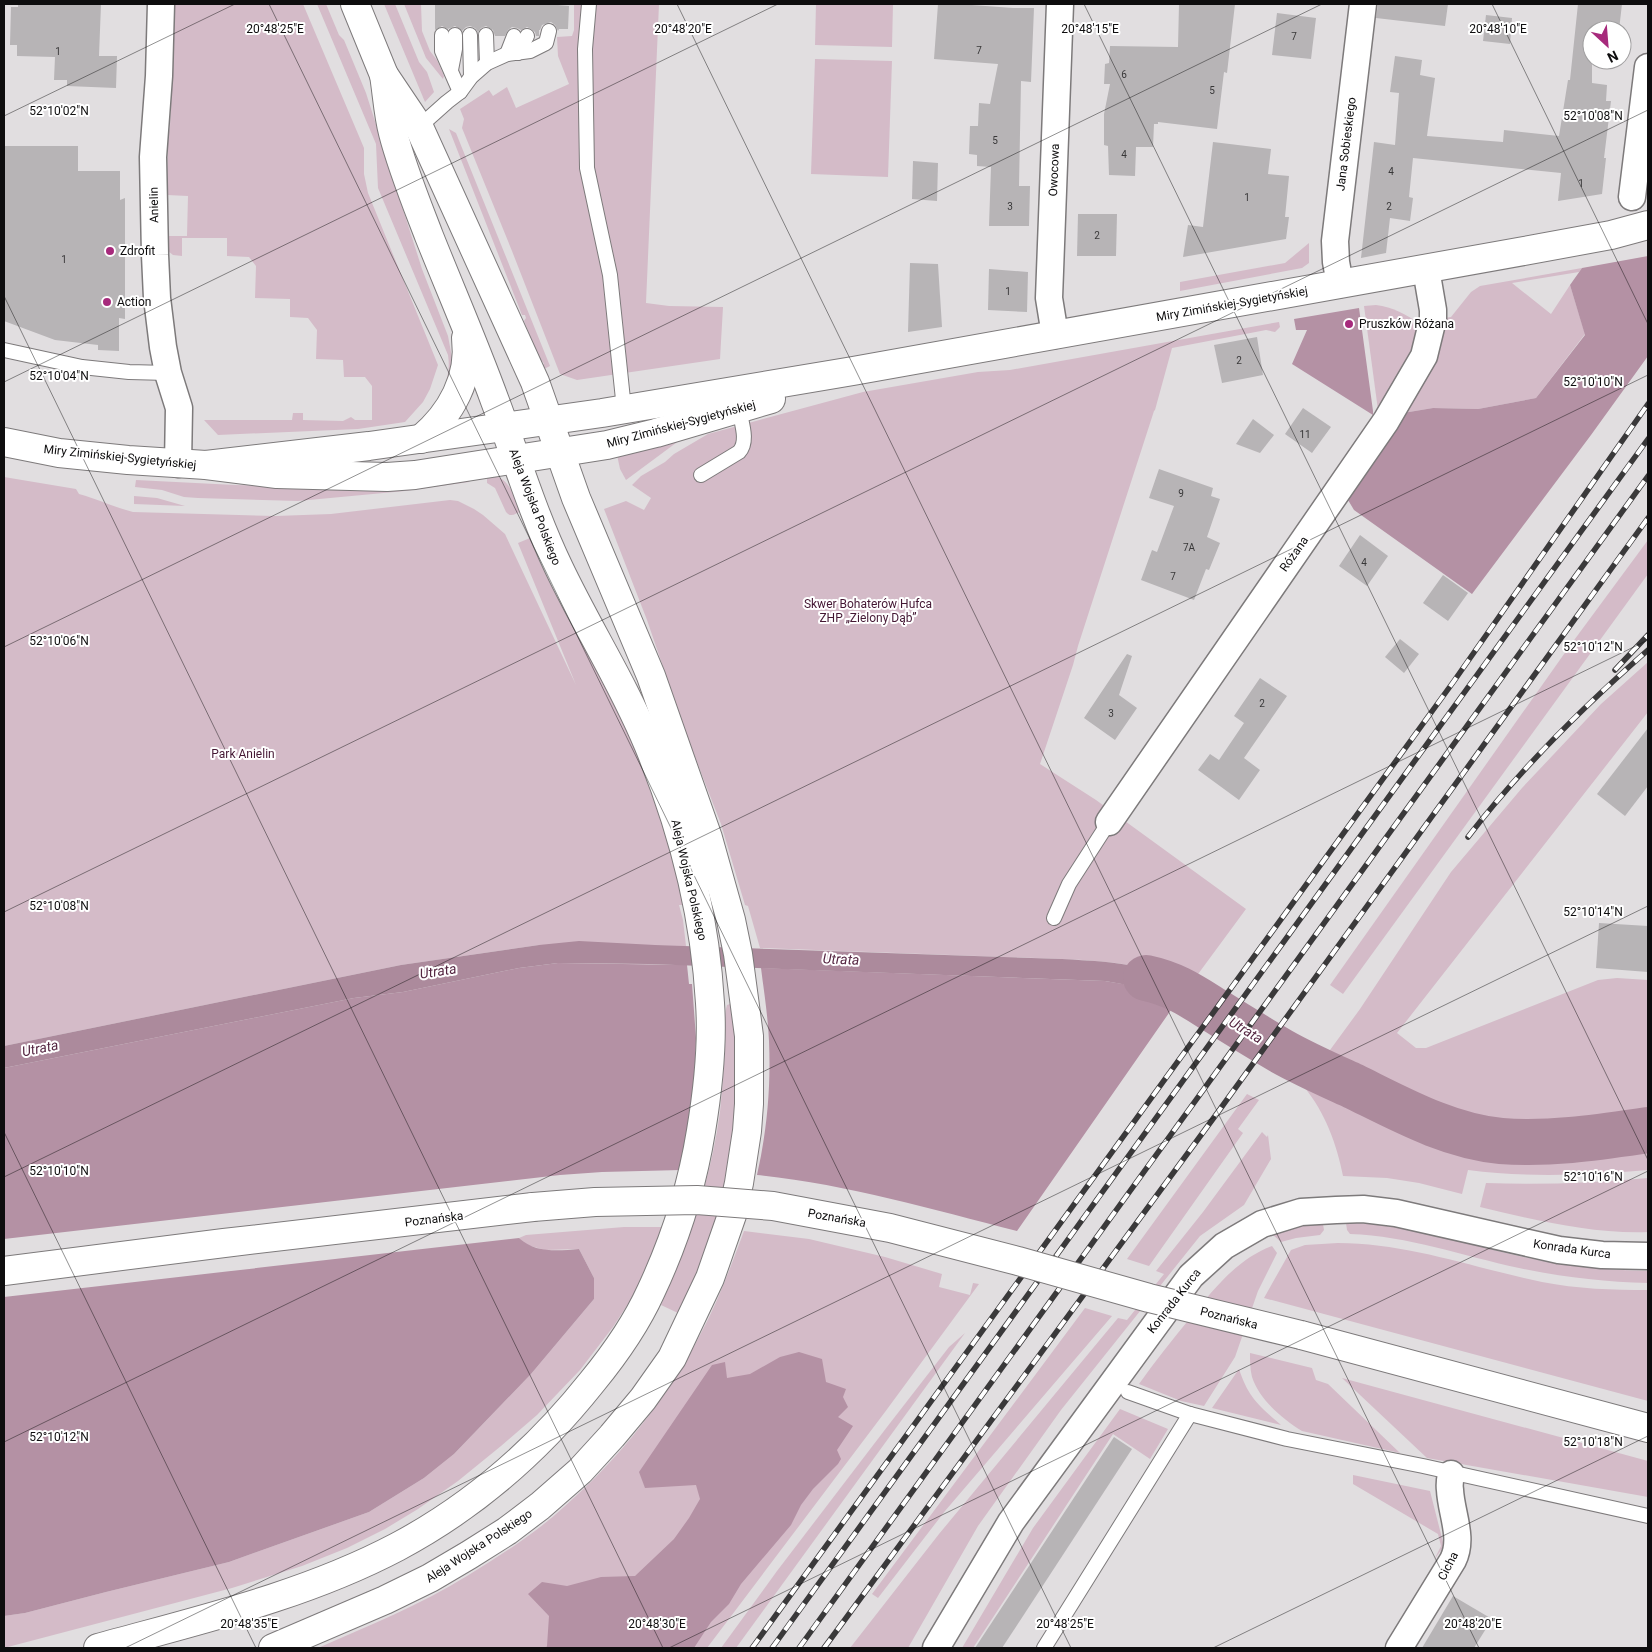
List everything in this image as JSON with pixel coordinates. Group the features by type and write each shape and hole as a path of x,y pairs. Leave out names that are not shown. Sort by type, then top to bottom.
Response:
{"main road":[{"name":"Aleja Wojska Polskiego","path":"273,1648 342,1620 430,1578 506,1531 540,1506 580,1471 612,1436 643,1399 672,1358 710,1278 732,1215 744,1156 749,1104 748,1036 743,986 731,920 708,838 651,676 580,507 534,382 419,127 384,74 355,4"},
{"name":"Aleja Wojska Polskiego","path":"98,1648 272,1598 317,1583 361,1565 431,1527 500,1479 541,1441 576,1402 618,1349 651,1292 677,1231 695,1163 705,1109 710,1058 710,1002 701,922 677,825 648,744 633,711 558,566 536,515 505,427 413,196 392,132 384,74"},
{"name":"Miry Zimińskiej-Sygietyńskiej","path":"206,465 505,427 853,371 1426,269 1611,235 1648,225"},
{"path":"421,439 444,417 459,390 467,358 465,326"},
{"name":"Miry Zimińskiej-Sygietyńskiej","path":"4,442 59,453 206,465 277,474 388,477 414,475 607,445 739,409 853,371"},
{"name":"Poznańska","path":"4,1272 224,1243 533,1207 595,1202 688,1200 750,1203 890,1228 1018,1261 1149,1298 1301,1335 1648,1428"}],"street":[{"name":"Anielin","path":"161,4 159,76 153,157 155,256 157,298 168,373 179,408 178,464"},
{"name":"Owocowa","path":"1055,335 1050,298 1060,4"},
{"name":"Jana Sobieskiego","path":"1340,284 1335,241 1363,4"},
{"path":"1632,197 1648,67"},
{"name":"Różana","path":"1109,822 1386,420 1422,362 1433,310 1426,269"},
{"name":"Konrada Kurca","path":"936,1648 1011,1522 1191,1276 1224,1246 1262,1224 1301,1212 1363,1209 1396,1213 1559,1250 1602,1255 1648,1256"},
{"name":"Cicha","path":"1399,1648 1456,1553 1458,1540 1450,1490 1451,1474"}],"lane":[{"path":"589,4 585,48 587,168 610,275 624,409"},
{"path":"419,127 460,92 471,77 487,63 512,53 530,51 546,43 549,31"},
{"path":"448,35 455,49 450,70 460,92"},
{"path":"470,35 471,77"},
{"path":"486,35 487,63"},
{"path":"512,53 521,36"},
{"path":"4,350 82,367 128,372 168,373"},
{"path":"701,475 743,448 739,409"},
{"path":"1054,918 1069,884 1109,822"},
{"path":"1128,1392 1190,1414 1287,1439 1648,1516"},
{"path":"1044,1648 1190,1414"}],"green space":[{"path":"174,4 303,4 364,148 364,174 368,193 438,365 430,389 423,402 405,422 358,429 218,435 204,420 292,420 293,413 303,413 303,420 343,421 351,417 355,420 372,420 372,386 365,377 344,377 343,360 316,359 317,330 308,318 290,317 290,299 255,298 256,266 249,257 227,256 227,238 182,238 182,256 173,255 168,251 167,236 187,236 188,196 167,195"},
{"path":"317,4 326,4 339,35 344,40 366,93 422,269 448,336 453,363 452,376 443,391 448,373 448,355 378,188 376,144"},
{"path":"384,4 395,4 419,62 427,72 434,92 425,102"},
{"path":"404,4 421,4 422,31 430,51 437,60 444,76 443,79 426,58"},
{"path":"574,4 659,4 646,303 669,306 723,307 720,359 577,380 560,374 462,128 464,119 460,109 489,90 493,96 507,87 516,108 569,84 558,56 557,37 572,36 574,30"},
{"path":"816,4 893,4 892,47 815,45"},
{"path":"815,59 892,61 888,177 811,174"},
{"path":"449,129 456,133 550,366 544,369 542,365 544,364 540,360 524,321 525,315 522,315"},
{"path":"1309,243 1309,263 1302,268 1180,291 1180,282 1285,263"},
{"path":"1582,268 1579,272 1512,283 1551,314 1570,285 1585,334 1536,398 1478,409 1433,408 1403,413 1442,339 1445,318 1451,317 1471,292 1480,286"},
{"path":"1376,305 1399,311 1419,323 1420,341 1378,410 1364,306"},
{"name":"Skwer Bohaterów Hufca ZHP „Zielony Dąb”","path":"1279,322 1280,327 1275,332 1266,330 1172,348 1155,410 1040,764 1096,800 1246,909 1190,985 1144,968 1095,961 760,948 721,824 686,734 647,620 604,509 626,501 644,510 651,498 632,485 641,476 708,434 863,392 978,372 1010,370"},
{"path":"684,437 626,480 620,469 616,450"},
{"path":"487,474 494,475 505,482 513,493 521,511 511,515 506,512 495,488 487,483"},
{"name":"Park Anielin","path":"4,477 76,489 79,494 133,512 276,516 331,514 450,500 458,501 483,515 505,534 576,685 518,543 530,538 532,542 534,541 558,597 636,750 667,833 684,905 679,905 686,946 539,945 401,965 4,1046"},
{"path":"472,478 469,482 405,491 298,501 184,497 162,490 135,487 136,480 288,486"},
{"path":"134,496 157,498 185,506 134,504"},
{"path":"1648,540 1648,574 1343,994 1330,985 1569,647"},
{"path":"1648,662 1648,712 1397,1033 1416,1048 1426,1048 1598,980 1617,978 1648,980 1648,1121 1593,1129 1537,1133 1499,1131 1476,1127 1430,1114 1322,1061 1360,1009 1451,872 1522,788 1601,704"},
{"path":"730,1004 732,1006 736,1037 737,1078 728,1165 713,1229 678,1313 661,1305 690,1234 711,1162 720,1112 725,1055 725,1015 727,1005"},
{"path":"1311,1078 1417,1128 1455,1142 1482,1148 1505,1151 1553,1152 1648,1142 1648,1170 1558,1175 1491,1173 1468,1170 1462,1194 1419,1183 1387,1178 1343,1176 1329,1129 1318,1107 1304,1087"},
{"path":"1247,1094 1259,1100 1238,1129 1243,1133 1149,1266 1127,1259"},
{"path":"1262,1132 1267,1137 1268,1135 1271,1159 1244,1205 1200,1236 1061,1410 978,1526 908,1648 850,1648 939,1534 1118,1318 1127,1320 1164,1274 1156,1271 1203,1212"},
{"path":"1648,1178 1648,1232 1605,1231 1584,1228 1480,1207 1486,1183 1567,1183"},
{"path":"1346,1223 1391,1226 1413,1230 1554,1263 1601,1269 1648,1271 1648,1283 1616,1282 1519,1268 1414,1242 1350,1234"},
{"path":"1323,1224 1324,1230 1320,1235 1281,1242 1272,1234 1304,1225"},
{"path":"624,1227 664,1227 659,1243 637,1290 613,1327 580,1370 537,1415 458,1481 418,1509 385,1529 347,1548 302,1566 232,1588 4,1648 4,1616 25,1613 229,1562 369,1512 424,1478 454,1454 531,1374 594,1299 594,1278 579,1249 545,1250 527,1245 519,1238 526,1235"},
{"path":"744,1231 809,1239 885,1257 942,1274 939,1287 970,1295 973,1283 979,1284 707,1648 318,1648 412,1606 467,1576 505,1552 554,1516 605,1468 657,1405 687,1359 713,1310"},
{"path":"1338,1243 1390,1247 1441,1257 1542,1282 1568,1286 1595,1289 1648,1290 1648,1401 1264,1298 1291,1250 1305,1245"},
{"path":"1272,1246 1277,1253 1258,1291 1235,1357 1204,1406 1181,1401 1139,1384 1200,1306 1227,1276 1248,1259"},
{"path":"1085,1308 1112,1316 945,1511 878,1598 872,1594"},
{"path":"965,1333 736,1648 721,1648 887,1427 949,1347"},
{"path":"1250,1353 1312,1368 1316,1380 1328,1384 1400,1453 1302,1431 1294,1426 1272,1408 1255,1385 1250,1368"},
{"path":"1239,1369 1250,1394 1281,1425 1212,1408"},
{"path":"1342,1378 1648,1461 1648,1497 1427,1458"},
{"path":"1120,1409 1168,1429 1150,1459 1113,1434 973,1648 962,1648 1033,1528"},
{"path":"1353,1475 1430,1491 1444,1546 1434,1560 1441,1546 1438,1534 1353,1484"}],"shaded area":[{"path":"1648,256 1648,356 1472,594 1354,510 1345,495 1403,413 1433,408 1478,409 1536,398 1585,335 1570,285 1582,268"},
{"path":"1359,308 1373,415 1292,364 1307,330 1296,330 1294,319"},
{"path":"558,963 687,965 689,984 692,984 696,1038 694,1084 681,1170 560,1175 4,1239 4,1068 354,998 403,992 519,968"},
{"path":"761,968 1105,981 1152,990 1178,1000 1017,1231 823,1184 757,1175 766,1125 769,1092 768,1032"},
{"path":"519,1238 539,1249 579,1249 594,1278 594,1299 531,1374 454,1454 424,1478 369,1512 229,1562 25,1613 4,1616 4,1297"},
{"path":"799,1352 822,1359 826,1382 846,1389 843,1397 848,1407 838,1417 853,1426 837,1450 841,1459 838,1464 813,1489 801,1505 791,1525 741,1584 729,1604 711,1622 694,1648 546,1648 549,1616 528,1594 542,1582 567,1586 601,1577 635,1576 674,1539 689,1518 700,1499 696,1485 645,1488 639,1472 712,1365 725,1362 727,1378 750,1374 780,1357"}],"water":[{"path":"579,941 1101,962 1139,967 1157,972 1192,987 1208,998 1199,1011 1173,997 1144,988 1105,981 648,964 558,963 519,968 403,992 354,998 4,1068 4,1046 401,965"}],"building":[{"path":"18,4 101,4 99,56 117,56 116,88 67,86 67,80 54,80 55,57 17,56 17,45 10,45 11,7 18,7"},
{"path":"435,4 558,4 569,6 568,29 559,29 558,31 551,22 542,25 539,30 539,36 536,36 535,32 527,27 521,30 512,27 505,36 495,36 493,30 486,26 478,32 470,26 462,31 455,26 448,29 442,26 435,30"},
{"path":"938,4 1034,8 1031,82 1021,81 1019,186 1030,186 1029,226 989,226 991,167 977,166 977,155 969,154 970,126 978,126 979,103 990,104 998,64 934,59"},
{"path":"1179,4 1235,4 1227,73 1224,72 1217,129 1158,122 1158,124 1154,124 1153,147 1136,147 1135,176 1109,175 1108,146 1104,145 1104,114 1110,84 1104,84 1105,64 1109,63 1110,46 1178,47"},
{"path":"1378,4 1448,4 1445,26 1376,18"},
{"path":"1578,4 1622,4 1620,20 1582,20 1582,70 1592,70 1592,83 1607,85 1606,101 1611,101 1602,194 1558,201 1561,173 1413,158 1409,197 1413,198 1410,221 1390,218 1386,253 1361,258 1374,142 1395,145 1399,93 1390,92 1395,56 1422,60 1420,75 1435,78 1427,136 1503,142 1504,130 1559,136 1568,80 1570,80"},
{"path":"1277,13 1316,18 1311,59 1272,55"},
{"path":"1486,15 1512,18 1510,44 1483,41"},
{"path":"1213,142 1271,149 1268,174 1289,176 1285,217 1289,217 1286,239 1183,257 1188,225 1203,227"},
{"path":"4,146 78,146 78,171 120,171 120,200 125,198 125,319 119,318 119,351 98,350 98,345 55,340 4,321"},
{"path":"913,161 938,163 937,201 912,199"},
{"path":"1078,214 1117,214 1116,256 1077,256"},
{"path":"910,263 938,264 942,327 908,332"},
{"path":"989,269 1028,272 1027,312 988,310"},
{"path":"1257,337 1263,375 1222,383 1214,345"},
{"path":"1303,408 1331,427 1312,453 1285,434"},
{"path":"1253,419 1274,435 1260,453 1236,444"},
{"path":"1159,469 1213,488 1211,496 1220,499 1207,537 1220,543 1209,570 1206,569 1194,600 1141,580 1152,550 1157,552 1174,506 1149,498"},
{"path":"1360,535 1388,556 1367,586 1339,566"},
{"path":"1443,575 1468,593 1448,621 1423,603"},
{"path":"1400,639 1419,654 1404,673 1385,657"},
{"path":"1127,654 1132,656 1119,695 1137,708 1115,740 1084,718"},
{"path":"1260,678 1287,696 1244,758 1260,770 1239,800 1198,770 1210,754 1219,760 1244,723 1234,716"},
{"path":"1648,728 1648,786 1625,816 1597,794"},
{"path":"1599,923 1648,926 1648,972 1596,968"},
{"path":"1114,1437 1132,1449 1002,1648 975,1648"},
{"path":"1453,1596 1492,1619 1474,1648 1422,1648"}],"waterway":[{"name":"Utrata","path":"1146,978 1165,983 1182,991 1281,1051 1308,1065 1407,1112 1462,1134 1501,1141 1538,1142 1575,1140 1648,1130"}],"railway":[{"path":"752,1648 1454,681 1648,404"},
{"path":"772,1648 1648,439"},
{"path":"799,1648 1648,476"},
{"path":"824,1648 1218,1112 1648,518"},
{"path":"1615,670 1648,635"},
{"path":"1468,837 1509,787 1554,739 1648,650"}],"place":[{"name":"Zdrofit","path":"110,251"},
{"name":"Action","path":"107,302"},
{"name":"Pruszków Różana","path":"1349,324"}]}
